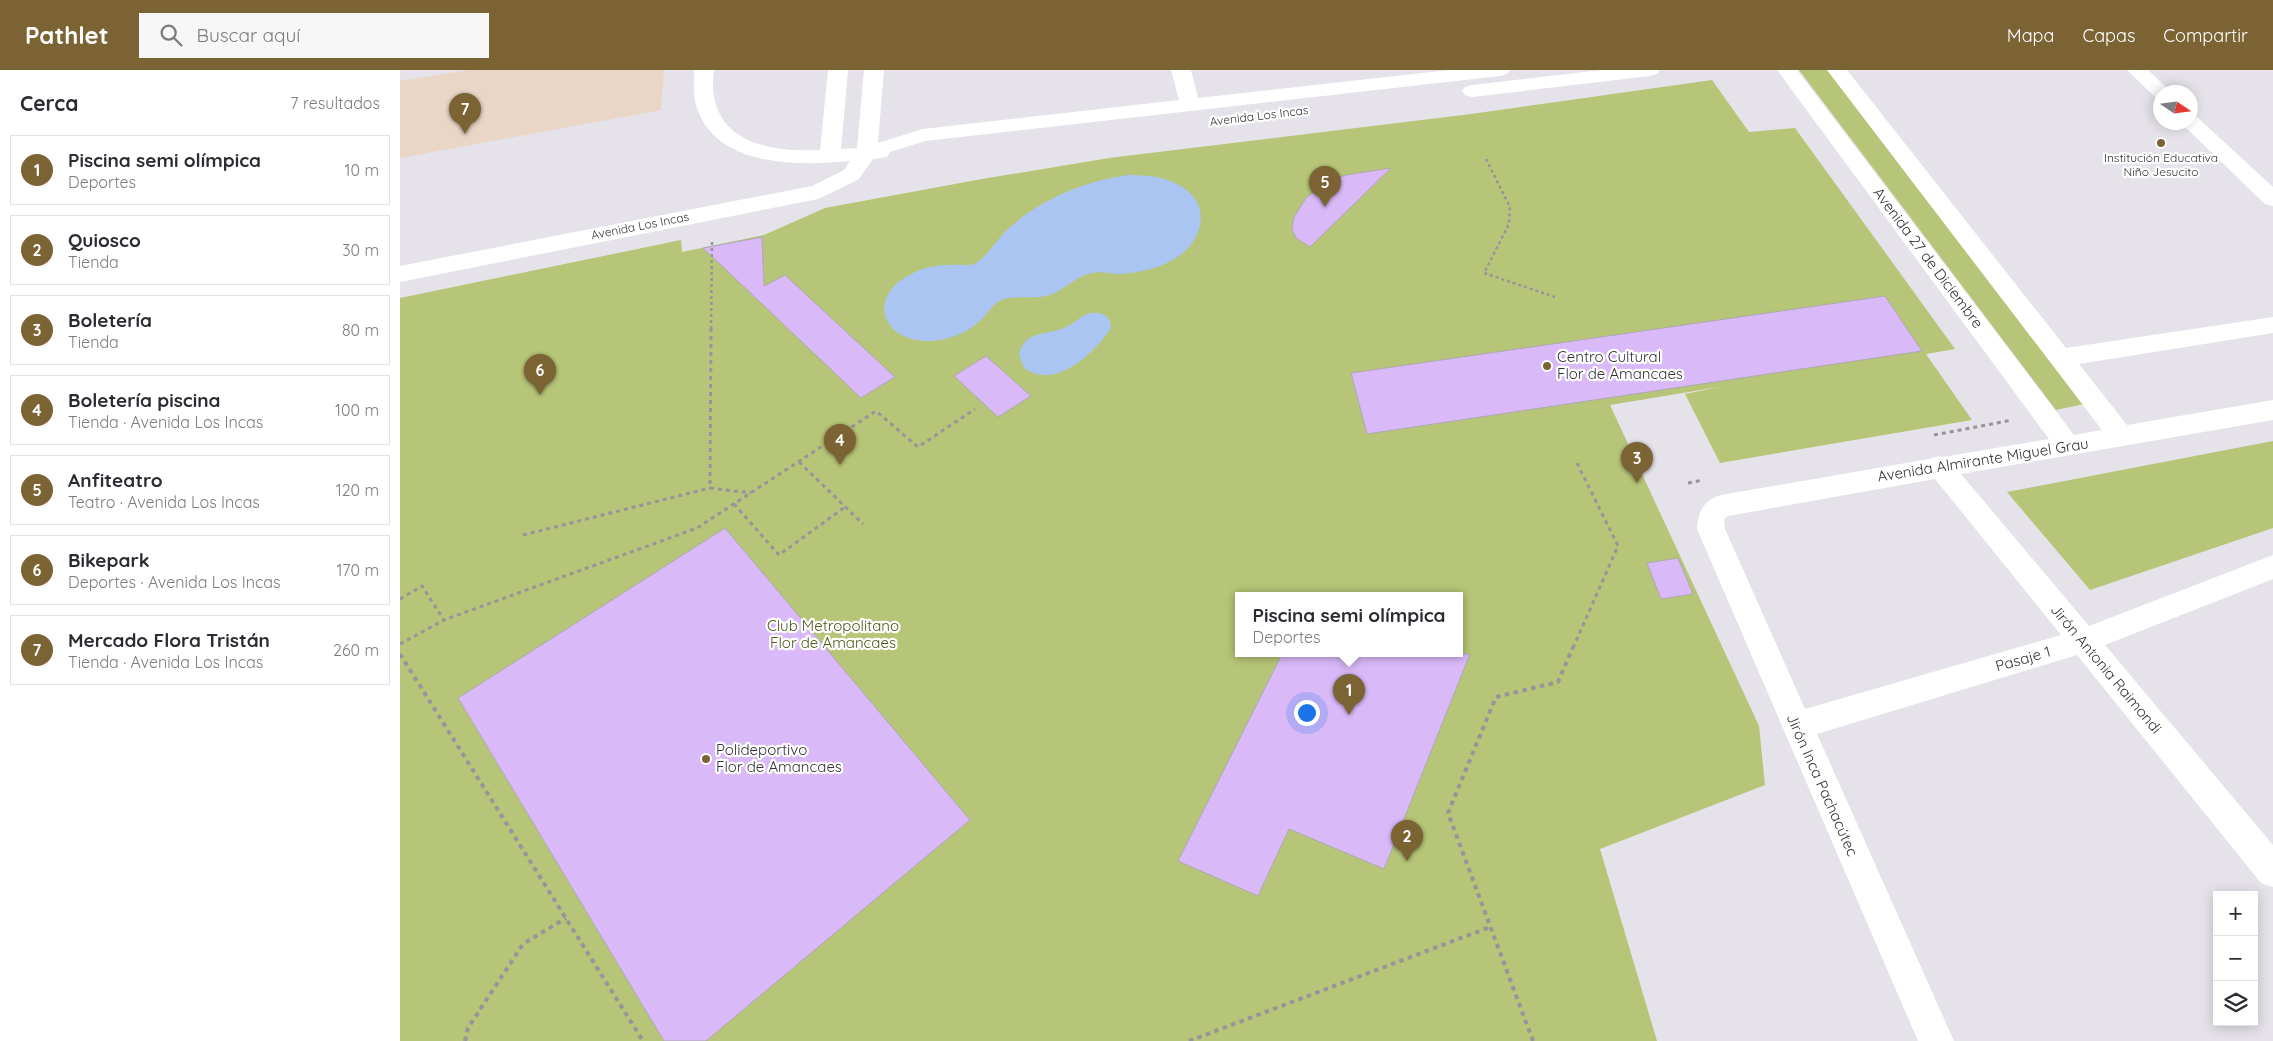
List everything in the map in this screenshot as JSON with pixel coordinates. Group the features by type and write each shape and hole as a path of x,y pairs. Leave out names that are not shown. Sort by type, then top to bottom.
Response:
{"street":[{"path":"704,70 705,104 721,132 738,144 763,154 830,156 1161,127"},
{"path":"830,156 838,70"},
{"path":"867,153 874,70"},
{"path":"1182,70 1193,118"},
{"name":"Avenida Los Incas","path":"400,274 818,192 851,175 867,153 924,135 1193,118 1478,71 1500,70"},
{"name":"Avenida Los Incas","path":"1278,114 1650,70"},
{"name":"Avenida 27 de Diciembre","path":"1787,70 2068,446"},
{"path":"1837,70 2122,436"},
{"path":"2137,70 2153,85"},
{"path":"2198,129 2273,199"},
{"path":"2060,358 2273,324"},
{"name":"Avenida Almirante Miguel Grau","path":"1711,529 1712,515 1721,506 1939,466 2068,446 2273,410"},
{"name":"Jirón Antonia Raimondi","path":"1939,466 2273,871"},
{"name":"Jirón Inca Pachacútec","path":"1711,529 1936,1041"},
{"name":"Pasaje 1","path":"1796,726 2083,641 2273,567"}],"path":[{"path":"1486,159 1510,207 1509,224 1492,261 1484,273 1555,298"},
{"path":"710,488 712,212"},
{"path":"400,644 444,620 697,528 876,411 918,446 975,409"},
{"path":"1930,436 2016,419 2010,411"},
{"path":"1534,1041 1448,813 1496,698 1558,682 1618,546 1576,461"},
{"path":"798,462 863,524"},
{"path":"1688,483 1708,479"},
{"path":"523,535 710,488 751,493"},
{"path":"734,504 779,555 846,507"},
{"path":"400,599 422,586 444,620"},
{"path":"400,654 643,1041"},
{"path":"465,1041 468,1028 523,944 566,918"},
{"path":"1189,1041 1490,926"}],"shaded area":[{"path":"469,70 664,70 661,110 400,158 400,81"}],"green space":[{"path":"1799,70 1828,70 2084,404 2056,410"},
{"name":"Club Metropolitano Flor de Amancaes","path":"1712,80 1749,132 1795,128 1955,349 1926,354 1972,420 1720,463 1685,394 1719,387 1610,405 1759,726 1765,785 1600,849 1657,1041 400,1041 400,298 681,240 682,252 764,235 825,208 1109,158 1471,114"},
{"path":"2273,441 2273,528 2090,590 2007,492"}],"water":[{"path":"1128,175 1156,177 1174,182 1196,200 1201,216 1198,232 1193,242 1176,258 1165,264 1142,271 1119,274 1099,272 1087,274 1050,295 1001,300 969,329 943,340 912,339 899,334 890,326 885,316 884,305 888,294 897,283 911,274 934,266 974,264 984,257 1009,228 1035,208 1080,187"},
{"path":"1090,313 1105,315 1111,324 1111,328 1085,358 1061,372 1048,375 1036,374 1024,368 1019,355 1026,341 1031,337 1066,327"}],"building":[{"path":"1391,168 1310,247 1296,238 1292,229 1294,217 1306,198 1326,182 1346,175"},
{"path":"762,237 764,286 785,275 895,377 861,398 703,248"},
{"name":"Centro Cultural Flor de Amancaes","path":"1885,296 1922,351 1367,434 1351,373"},
{"path":"986,356 1031,396 998,417 954,376"},
{"name":"Polideportivo Flor de Amancaes","path":"725,528 970,820 706,1041 664,1041 458,698"},
{"path":"1678,558 1693,594 1661,599 1647,563"},
{"path":"1463,654 1470,654 1384,869 1289,829 1258,896 1178,861 1280,657 1463,657"}],"place":[{"name":"Mercado Flora Tristán","path":"465,134"},
{"name":"Institución Educativa Niño Jesucito","path":"2161,143"},
{"name":"Anfiteatro","path":"1325,207"},
{"name":"Centro Cultural Flor de Amancaes","path":"1547,366"},
{"name":"Bikepark","path":"540,395"},
{"name":"Boletería piscina","path":"840,465"},
{"name":"Boletería","path":"1637,483"},
{"name":"Piscina semi olímpica","path":"1349,715"},
{"name":"Polideportivo Flor de Amancaes","path":"706,759"},
{"name":"Quiosco","path":"1407,861"}]}
